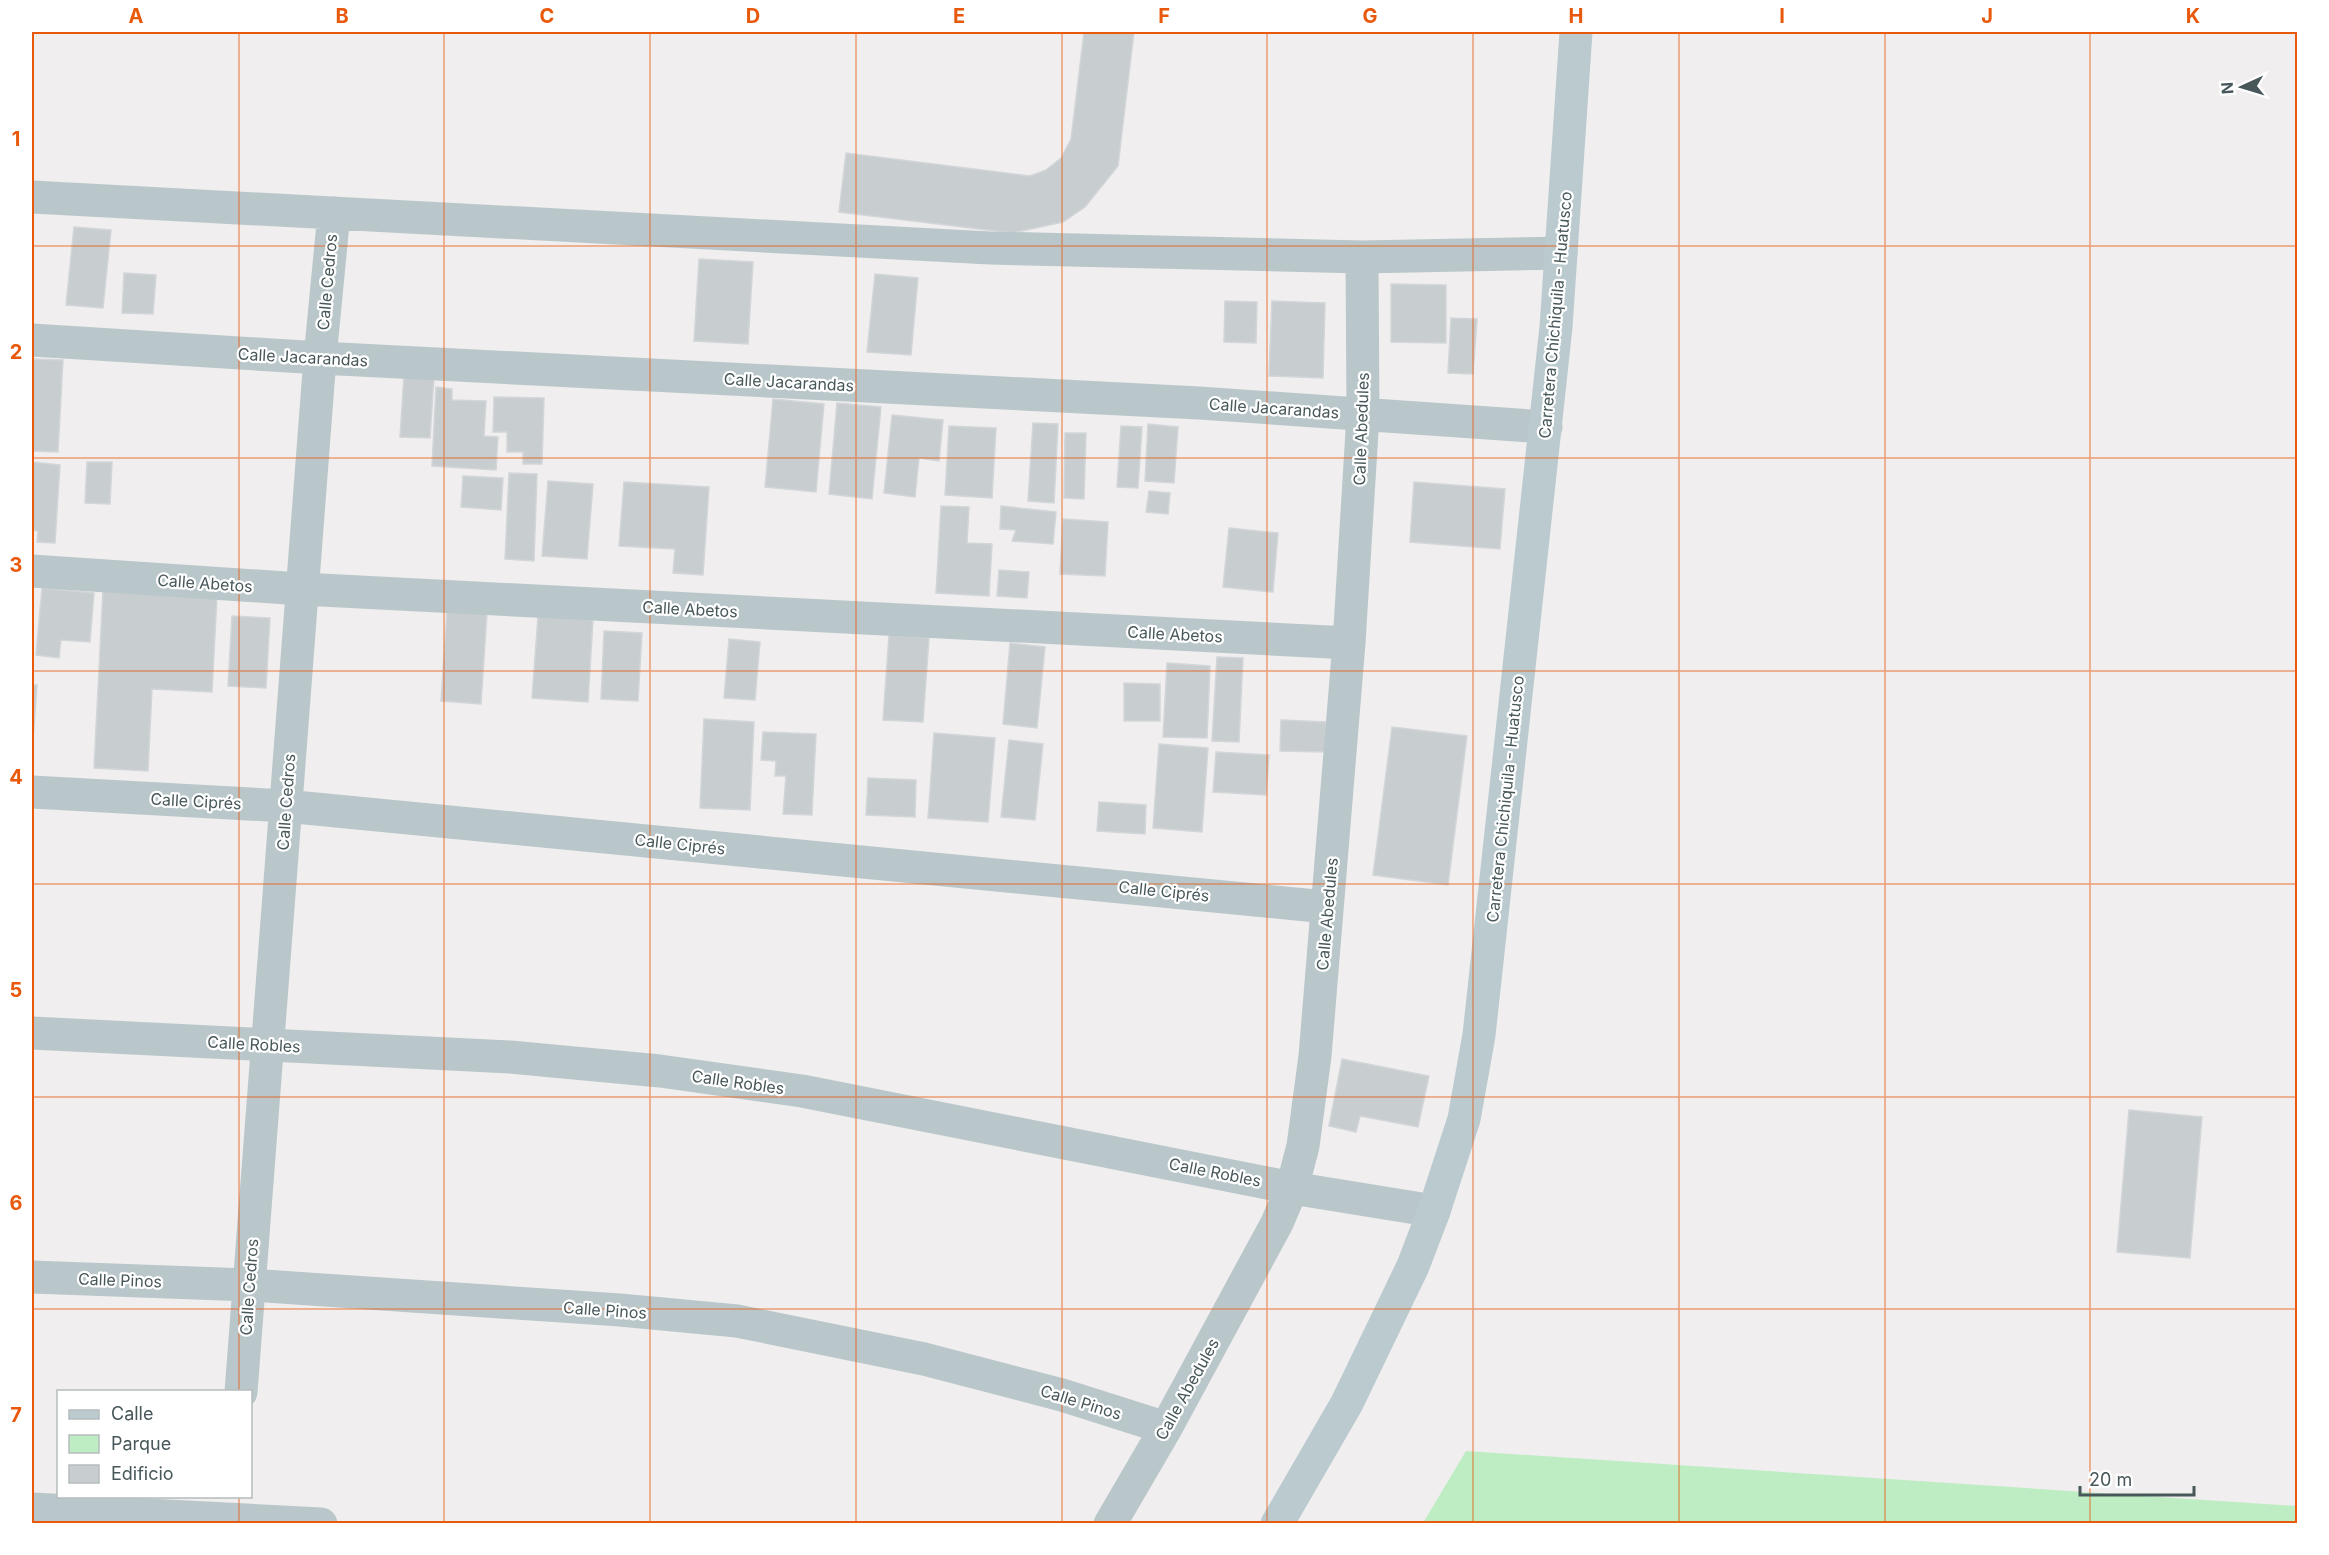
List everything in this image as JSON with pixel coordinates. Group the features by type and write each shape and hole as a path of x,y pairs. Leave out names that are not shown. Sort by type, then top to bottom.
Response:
{"main road":[{"name":"Carretera Chichiquila - Huatusco","path":"1276,1524 1347,1403 1413,1266 1434,1211 1464,1119 1479,1035 1546,427 1556,327 1576,32"}],"street":[{"path":"32,197 990,248 1362,257 1561,253"},
{"name":"Calle Cedros","path":"241,1390 320,358 334,213"},
{"name":"Calle Abedules","path":"1110,1524 1166,1428 1277,1224 1292,1188 1303,1146 1315,1056 1349,643 1363,415 1362,257"},
{"name":"Calle Jacarandas","path":"32,340 320,358 1199,403 1546,427"},
{"name":"Calle Abetos","path":"32,571 302,589 1349,643"},
{"name":"Calle Ciprés","path":"32,792 285,806 1327,907"},
{"name":"Calle Robles","path":"32,1033 510,1057 660,1071 802,1091 1292,1188 1434,1211"},
{"name":"Calle Pinos","path":"32,1277 249,1285 620,1310 737,1321 924,1359 1062,1395 1166,1428"},
{"path":"32,1509 233,1508 321,1524"}],"green space":[{"path":"1466,1451 2297,1506 2297,1523 1423,1523"}],"building":[{"path":"1084,32 1134,32 1118,166 1085,207 1063,222 1012,233 839,212 846,153 1030,176 1046,170 1061,158 1071,139"},
{"path":"74,227 111,230 103,308 66,305"},
{"path":"699,259 753,262 748,344 694,341"},
{"path":"124,273 156,275 153,314 122,313"},
{"path":"875,274 918,278 911,355 867,352"},
{"path":"1391,284 1446,285 1446,343 1391,342"},
{"path":"1225,301 1257,302 1256,343 1224,342"},
{"path":"1272,301 1325,303 1323,378 1269,376"},
{"path":"1451,318 1477,319 1473,374 1448,373"},
{"path":"32,359 63,360 58,452 32,451"},
{"path":"404,375 434,377 430,438 400,437"},
{"path":"436,387 452,389 452,400 486,401 484,436 498,437 496,470 432,466"},
{"path":"494,397 544,398 542,464 523,464 523,452 507,452 507,432 493,432"},
{"path":"773,399 824,404 816,492 765,487"},
{"path":"837,403 881,407 872,499 829,494"},
{"path":"892,415 943,420 939,461 919,458 915,497 884,493"},
{"path":"1033,423 1058,424 1054,503 1028,501"},
{"path":"1148,424 1178,427 1174,483 1145,481"},
{"path":"949,426 996,428 992,498 945,495"},
{"path":"1121,426 1142,427 1138,488 1117,487"},
{"path":"1065,433 1086,433 1084,499 1064,498"},
{"path":"32,462 60,465 55,543 37,542 38,531 32,530"},
{"path":"87,462 112,462 110,504 85,503"},
{"path":"509,473 537,474 534,561 505,559"},
{"path":"463,476 503,478 501,510 461,507"},
{"path":"548,481 593,484 587,559 542,556"},
{"path":"624,482 709,487 703,575 673,573 675,549 619,546"},
{"path":"1414,482 1505,489 1500,549 1410,542"},
{"path":"1149,491 1170,493 1168,514 1146,512"},
{"path":"941,506 969,507 967,543 992,544 989,596 936,593"},
{"path":"1001,506 1056,512 1053,544 1012,541 1016,530 1000,529"},
{"path":"1063,519 1108,522 1105,576 1060,574"},
{"path":"1229,528 1278,533 1273,592 1223,587"},
{"path":"999,570 1029,572 1027,598 997,596"},
{"path":"42,588 94,593 90,642 61,640 59,658 36,655"},
{"path":"103,590 217,596 212,692 152,689 148,771 94,768"},
{"path":"447,610 487,613 481,704 441,701"},
{"path":"232,616 270,618 266,688 228,686"},
{"path":"538,616 593,620 588,702 532,698"},
{"path":"604,631 642,633 638,701 601,699"},
{"path":"889,635 929,638 923,722 883,720"},
{"path":"729,639 760,642 755,700 724,698"},
{"path":"1010,643 1045,647 1037,728 1003,724"},
{"path":"1217,657 1243,658 1239,742 1212,741"},
{"path":"1167,663 1210,666 1207,738 1163,737"},
{"path":"1124,683 1160,684 1160,721 1124,721"},
{"path":"32,685 37,685 32,753"},
{"path":"704,719 754,722 750,810 700,808"},
{"path":"1281,720 1326,722 1325,752 1280,751"},
{"path":"1392,727 1467,736 1448,885 1373,875"},
{"path":"763,732 816,734 812,815 783,814 786,776 775,776 776,761 761,760"},
{"path":"934,733 995,738 988,822 928,818"},
{"path":"1009,740 1043,744 1035,820 1001,817"},
{"path":"1159,744 1208,748 1202,832 1153,828"},
{"path":"1216,752 1269,755 1266,795 1213,792"},
{"path":"868,778 916,780 915,817 866,815"},
{"path":"1099,802 1146,805 1145,834 1097,831"},
{"path":"1342,1059 1429,1076 1418,1127 1360,1116 1356,1132 1329,1126"},
{"path":"2129,1110 2202,1117 2190,1258 2117,1252"}]}
